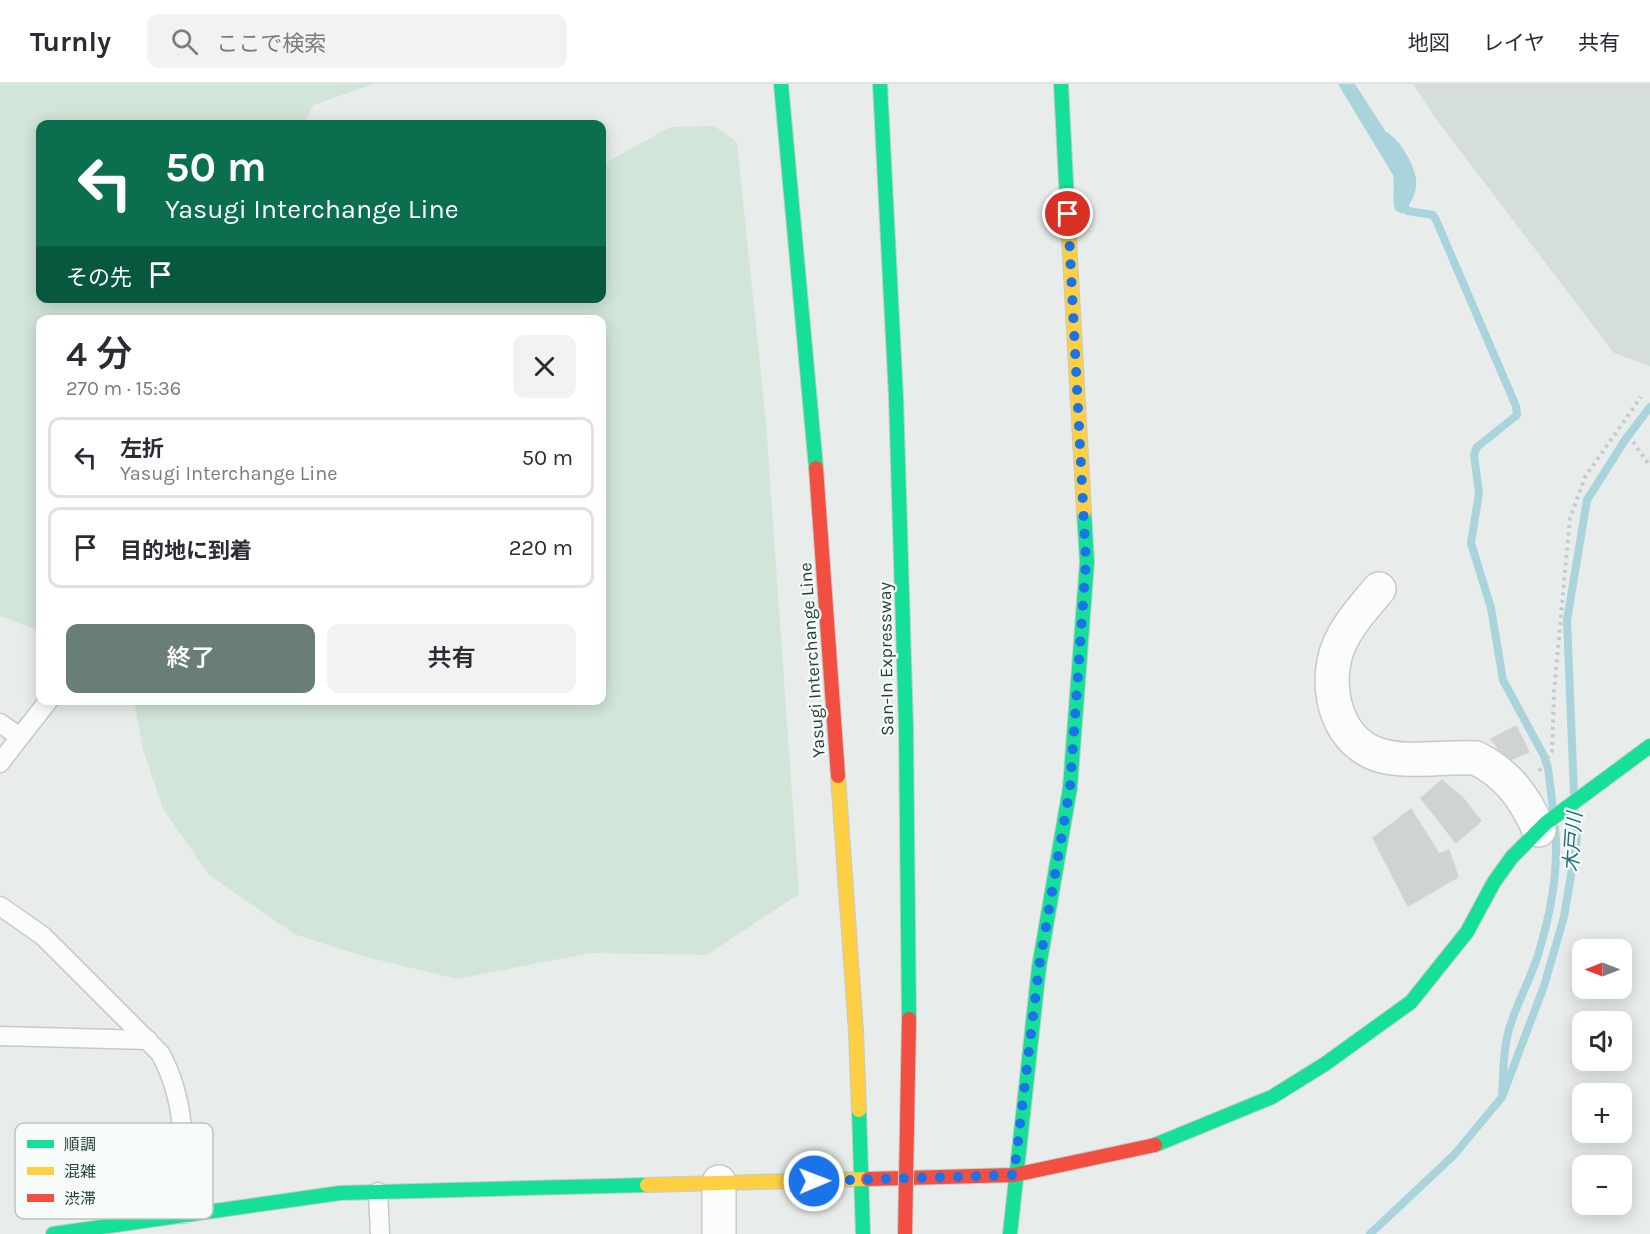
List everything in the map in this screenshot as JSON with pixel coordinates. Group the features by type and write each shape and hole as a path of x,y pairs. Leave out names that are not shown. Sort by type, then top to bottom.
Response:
{"main road":[{"name":"Yasugi Interchange Line","path":"782,84 811,388 850,953 863,1234"},
{"name":"San-In Expressway","path":"880,84 896,397 906,727 909,1058 905,1234"},
{"path":"1010,1234 1014,1175 1039,967 1070,788 1086,562 1060,84"},
{"path":"213,1210 288,1199 378,1192 1014,1175 1160,1144 1272,1097 1325,1064 1411,1002 1467,932 1494,882 1512,857 1543,826 1650,746"},
{"path":"923,1191 924,1158"},
{"path":"53,1234 150,1219"}],"street":[{"path":"1379,590 1356,616 1341,639 1333,690 1337,714 1343,726 1364,747 1377,754 1394,758 1476,758 1486,763 1525,800 1543,826"},
{"path":"719,1182 719,1234"}],"lane":[{"path":"0,764 45,705"},
{"path":"0,723 20,738"},
{"path":"0,906 43,936 160,1053 170,1070 179,1099 182,1123"},
{"path":"0,1036 148,1040"},
{"path":"378,1192 380,1234"}],"path":[{"path":"1542,767 1549,757 1570,518 1586,477 1641,397"},
{"path":"1633,442 1650,466"}],"shaded area":[{"path":"1413,84 1650,84 1650,366 1614,353 1436,119"}],"green space":[{"path":"0,84 373,84 314,105 305,120 36,120 36,303 606,303 606,163 670,127 714,126 737,142 766,423 799,894 707,955 590,953 457,979 366,957 294,934 209,875 163,809 143,750 135,705 606,705 606,315 36,315 36,630 0,616"}],"water":[{"path":"1338,84 1355,84 1386,132 1396,140 1409,159 1415,173 1416,188 1403,214 1395,210 1393,175"}],"building":[{"path":"1516,726 1529,752 1507,761 1491,739"},
{"path":"1442,780 1463,798 1481,821 1456,843 1421,798"},
{"path":"1411,809 1439,854 1449,850 1458,877 1408,906 1373,838"}],"waterway":[{"path":"1401,203 1408,211 1433,215 1436,220 1516,406 1517,415 1477,447 1474,455 1479,493 1471,543 1491,608 1503,680 1544,756 1548,768 1553,809"},
{"name":"木戸川","path":"1574,794 1567,620 1587,500 1625,440 1650,407"},
{"name":"木戸川","path":"1370,1234 1454,1155 1502,1097 1544,986 1564,917 1577,839 1575,812"},
{"path":"1502,1097 1508,1033 1538,955 1550,908 1555,876 1555,828"}],"traffic: fast":[{"path":"781,84 816,468"},
{"path":"880,84 896,397 906,727"},
{"path":"1061,84 1068,221"},
{"path":"1010,1234 1039,967 1070,788 1087,562 1084,512"},
{"path":"906,727 909,1019"},
{"path":"1155,1145 1272,1097 1325,1064 1411,1002 1467,932 1494,882 1512,857 1546,823 1650,746"},
{"path":"859,1110 863,1234"},
{"path":"213,1211 340,1193 647,1185"},
{"path":"53,1234 158,1219"}],"traffic: slow":[{"path":"1068,221 1084,512"},
{"path":"838,776 856,1032 859,1110"},
{"path":"647,1185 868,1179"}],"traffic: jam":[{"path":"816,468 838,776"},
{"path":"905,1234 909,1019"},
{"path":"868,1179 1014,1175 1155,1145"}],"route":[{"path":"814,1181 1014,1175 1039,967 1070,788 1086,562 1068,214"}]}
